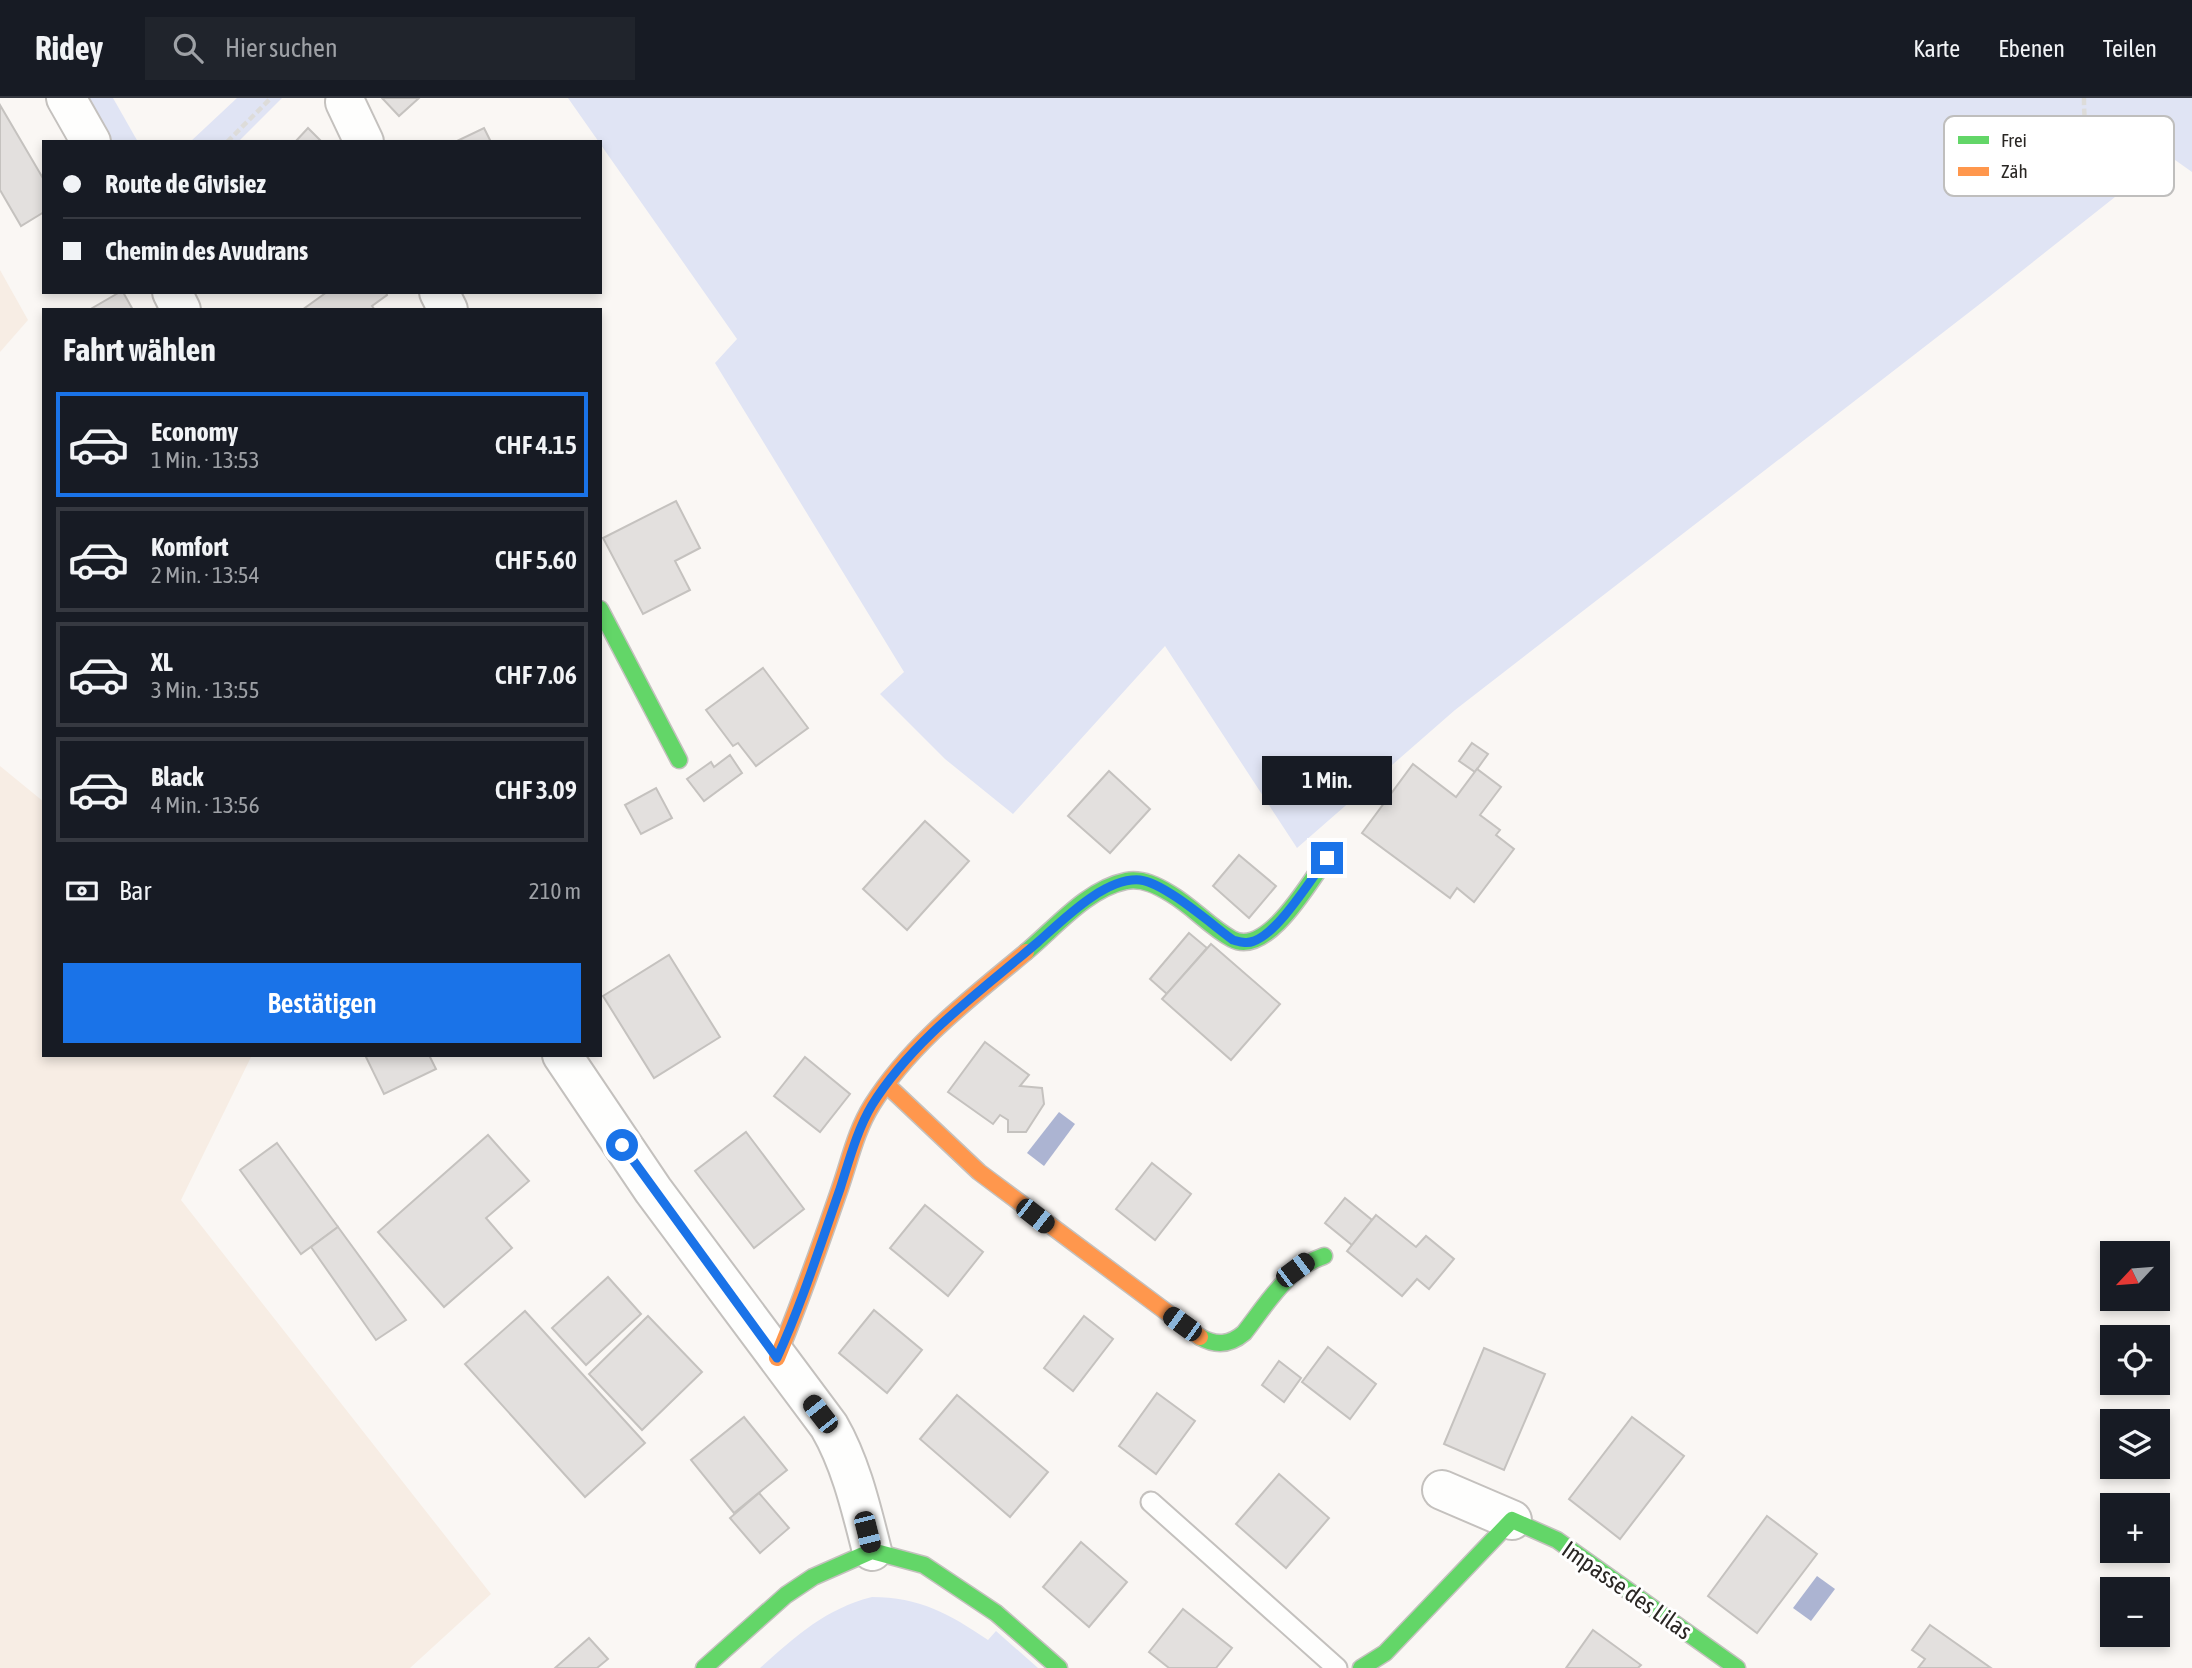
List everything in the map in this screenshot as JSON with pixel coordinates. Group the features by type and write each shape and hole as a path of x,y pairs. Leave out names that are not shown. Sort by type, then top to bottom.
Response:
{"street":[{"path":"66,98 90,140"},
{"path":"345,102 363,140"},
{"path":"602,613 679,760"},
{"path":"777,1358 796,1316 858,1135 872,1105 910,1057 939,1028 1073,911 1118,882 1143,880 1163,889 1233,940 1246,943 1256,941 1276,926 1327,858"},
{"path":"563,1057 637,1167 829,1426 841,1446 872,1551"},
{"path":"887,1085 990,1181 1203,1339 1213,1343 1224,1345 1235,1342 1295,1270 1308,1260 1324,1256"},
{"name":"Impasse des Lilas","path":"1441,1490 1557,1540 1737,1668"},
{"path":"1361,1668 1385,1653 1512,1520"},
{"path":"704,1668 786,1595 813,1577 872,1551 924,1565 996,1613 1059,1668"}],"lane":[{"path":"1151,1502 1337,1668"}],"path":[{"path":"229,140 271,98"},
{"path":"2084,98 2084,116"}],"shaded area":[{"path":"85,98 113,98 137,140 109,140"},
{"path":"237,98 282,98 240,140 192,140"},
{"path":"568,98 2192,98 2192,172 2174,159 2174,116 1944,116 1944,196 2116,196 1455,710 1297,848 1165,646 1013,814 945,759 880,694 904,672 715,363 737,339 602,146 602,140 597,140"},
{"path":"0,270 28,320 0,352"},
{"path":"0,766 42,800 42,1057 251,1057 181,1200 491,1594 410,1668 0,1668"},
{"path":"872,1597 905,1600 933,1609 988,1640 996,1631 1038,1668 760,1668 825,1616"}],"water":[{"path":"1059,1112 1075,1124 1044,1166 1027,1153"},
{"path":"1817,1576 1835,1589 1811,1621 1793,1608"}],"building":[{"path":"382,98 419,98 399,116"},
{"path":"0,105 42,177 42,213 21,226 0,190"},
{"path":"308,128 320,140 297,140"},
{"path":"484,128 490,140 459,140"},
{"path":"117,294 124,294 132,308 92,308"},
{"path":"324,294 387,295 372,306 374,308 305,308"},
{"path":"676,501 700,548 675,561 690,590 643,614 603,538"},
{"path":"763,668 808,728 756,766 738,743 733,746 706,710"},
{"path":"1472,743 1488,754 1475,772 1459,761"},
{"path":"730,755 742,773 704,801 687,779 711,762 714,767"},
{"path":"1413,764 1456,797 1477,769 1501,787 1480,815 1500,830 1496,835 1514,849 1474,902 1457,888 1450,898 1362,833"},
{"path":"1109,771 1150,809 1110,853 1068,816"},
{"path":"656,788 672,818 641,834 625,805"},
{"path":"925,821 969,861 907,930 863,889"},
{"path":"1239,855 1276,886 1249,918 1213,886"},
{"path":"1189,933 1207,948 1167,994 1150,979"},
{"path":"1211,944 1280,1004 1231,1060 1162,999"},
{"path":"669,955 720,1037 654,1078 603,996"},
{"path":"985,1042 1029,1075 1020,1086 1042,1088 1044,1104 1026,1132 1008,1132 1008,1120 1000,1115 993,1124 948,1092"},
{"path":"366,1057 430,1057 436,1069 384,1094"},
{"path":"805,1057 850,1094 820,1132 774,1096"},
{"path":"746,1132 804,1209 754,1248 695,1171"},
{"path":"488,1135 529,1181 486,1218 512,1248 444,1307 378,1232"},
{"path":"277,1143 338,1227 301,1254 240,1170"},
{"path":"1152,1163 1191,1194 1155,1240 1116,1209"},
{"path":"1345,1198 1372,1220 1352,1245 1325,1223"},
{"path":"925,1205 983,1252 948,1296 890,1248"},
{"path":"1376,1215 1416,1247 1426,1236 1454,1259 1429,1289 1417,1279 1402,1296 1347,1251"},
{"path":"338,1227 406,1320 376,1340 311,1247"},
{"path":"608,1277 641,1314 586,1365 552,1328"},
{"path":"874,1310 922,1350 887,1393 839,1353"},
{"path":"525,1311 645,1443 585,1497 465,1364"},
{"path":"648,1316 702,1372 642,1430 589,1374"},
{"path":"1084,1316 1113,1339 1073,1391 1044,1368"},
{"path":"1328,1347 1376,1384 1350,1419 1302,1382"},
{"path":"1484,1348 1545,1374 1504,1470 1444,1444"},
{"path":"1279,1361 1301,1378 1284,1402 1262,1385"},
{"path":"1157,1393 1195,1421 1156,1474 1119,1446"},
{"path":"957,1395 1048,1472 1010,1517 920,1439"},
{"path":"744,1417 787,1470 734,1513 691,1460"},
{"path":"1632,1417 1684,1456 1620,1539 1569,1499"},
{"path":"1279,1474 1329,1518 1286,1568 1236,1524"},
{"path":"759,1493 789,1528 760,1553 730,1518"},
{"path":"1767,1516 1817,1554 1757,1633 1708,1596"},
{"path":"1081,1542 1127,1582 1089,1627 1043,1587"},
{"path":"1183,1609 1232,1648 1216,1668 1169,1668 1149,1652"},
{"path":"1930,1625 1991,1668 1918,1668 1925,1659 1912,1650"},
{"path":"1593,1630 1641,1665 1638,1668 1566,1668"},
{"path":"589,1638 608,1659 597,1668 555,1668"}],"traffic: fast":[{"path":"602,613 679,760"},
{"path":"1026,952 1085,900 1112,885 1132,880 1161,888 1232,939 1245,942 1259,938 1273,928 1299,899 1327,858"},
{"path":"1200,1337 1223,1343 1239,1337 1288,1278 1324,1256"},
{"path":"1361,1668 1385,1653 1512,1520 1557,1540 1737,1668"},
{"path":"704,1668 786,1595 813,1577 872,1551 924,1565 996,1613 1059,1668"}],"traffic: slow":[{"path":"777,1358 857,1137 872,1105 923,1041 1026,952"},
{"path":"887,1085 979,1172 1200,1337"}],"route":[{"path":"622,1145 777,1358 796,1316 858,1135 872,1105 910,1057 939,1028 1073,911 1118,882 1143,880 1163,889 1233,940 1246,943 1256,941 1276,926 1327,858"}]}
